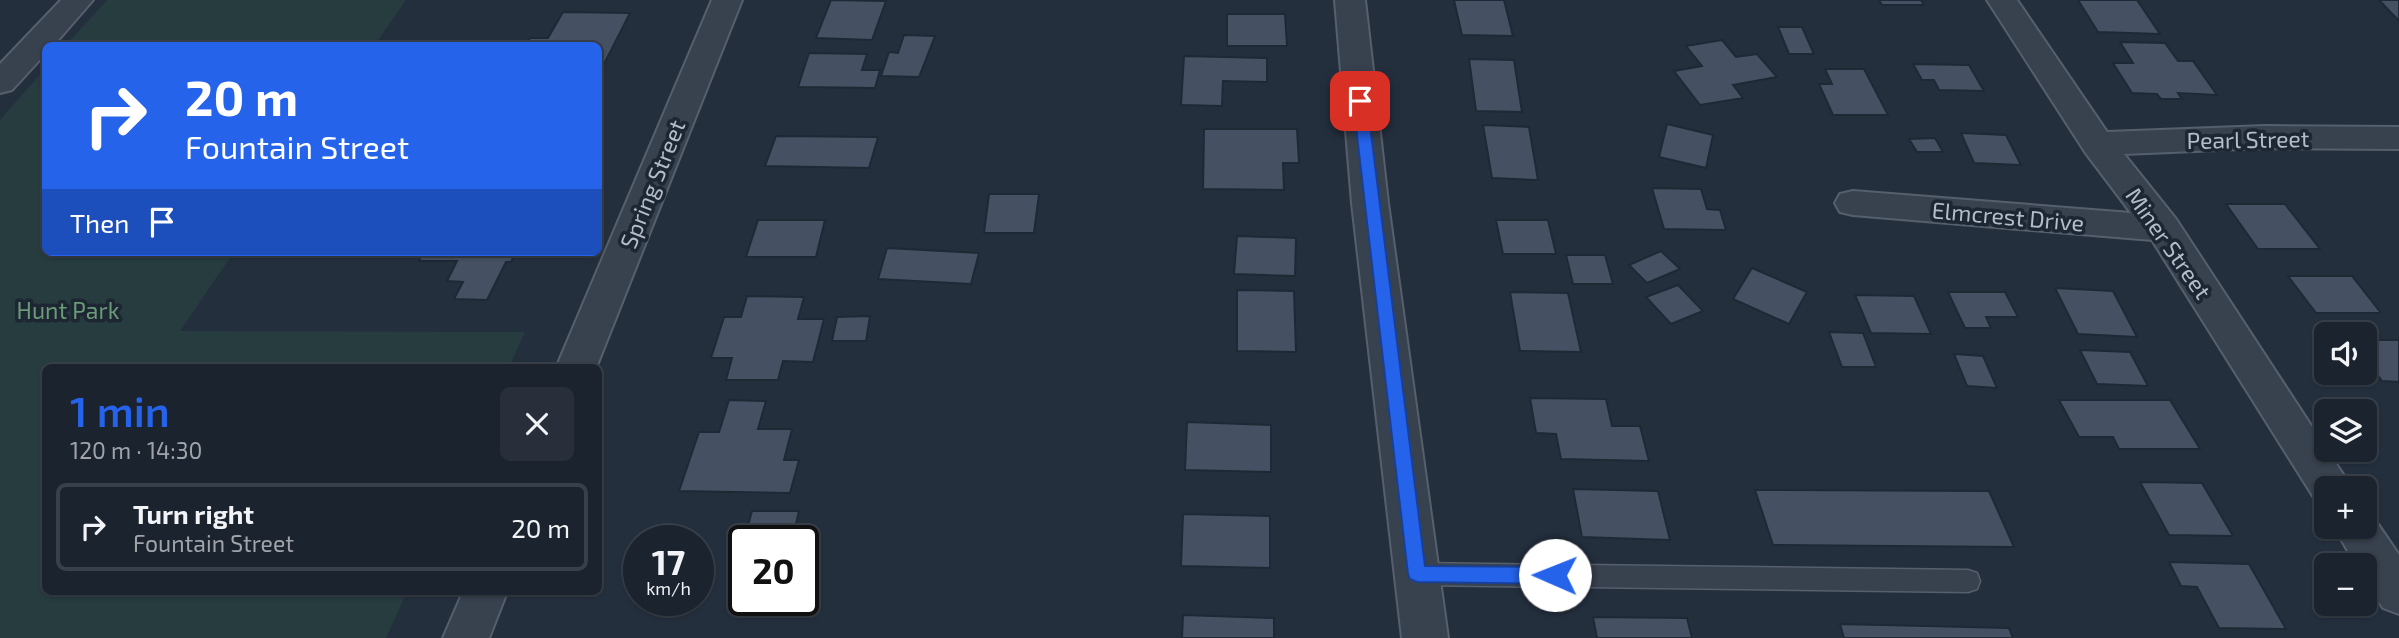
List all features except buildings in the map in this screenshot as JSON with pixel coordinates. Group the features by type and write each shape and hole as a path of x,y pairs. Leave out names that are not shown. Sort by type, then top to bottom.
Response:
{"street":[{"path":"0,83 78,0"},
{"name":"Spring Street","path":"578,364 727,0"},
{"path":"1350,0 1370,203 1425,638"},
{"name":"Miner Street","path":"2003,0 2096,144 2163,228 2323,476"},
{"name":"Pearl Street","path":"2096,144 2265,137 2399,138"},
{"name":"Elmcrest Drive","path":"1853,203 2163,228"},
{"path":"2364,539 2399,594"},
{"path":"466,638 484,595"}],"lane":[{"path":"1417,574 1968,581"}],"green space":[{"path":"107,0 406,0 377,42 69,42"},
{"name":"Hunt Park","path":"42,72 42,256 231,256 180,331 525,332 510,364 42,364 42,595 406,595 386,638 0,638 0,120"}],"route":[{"path":"1360,101 1370,203 1417,574 1555,575"}]}
